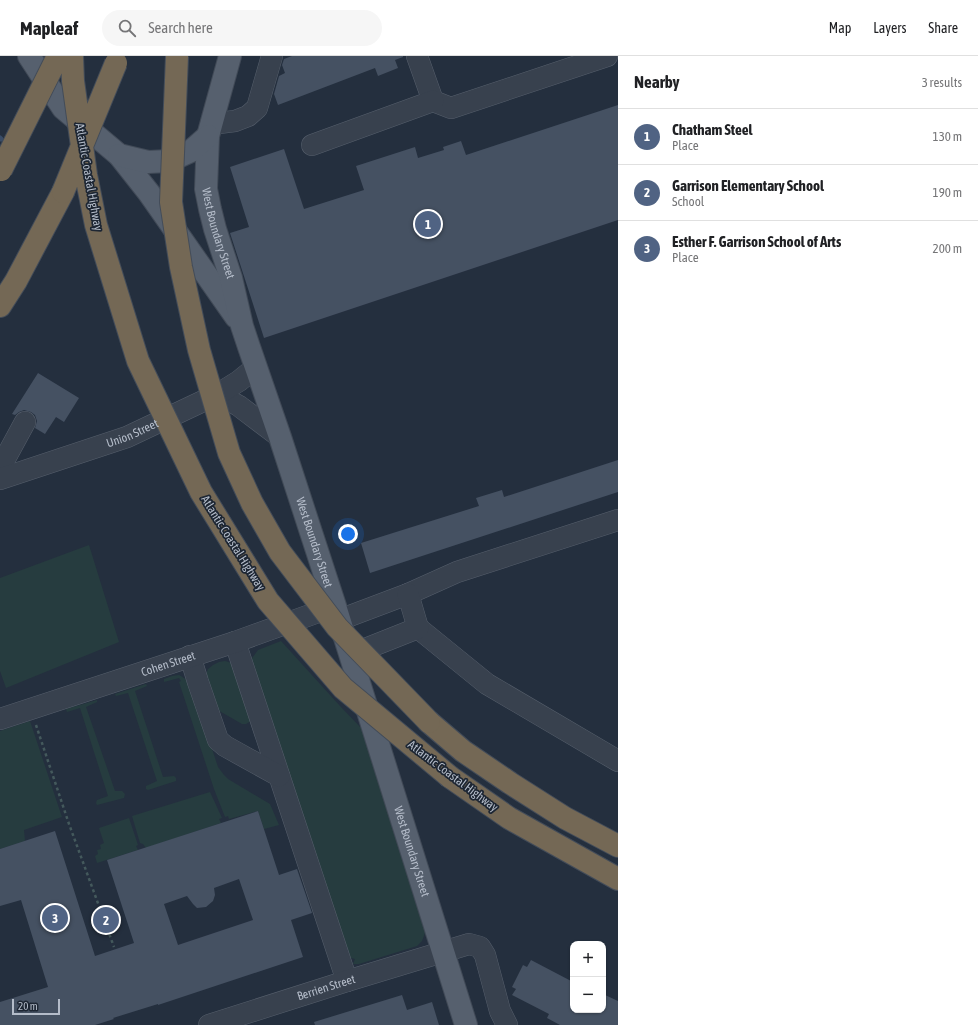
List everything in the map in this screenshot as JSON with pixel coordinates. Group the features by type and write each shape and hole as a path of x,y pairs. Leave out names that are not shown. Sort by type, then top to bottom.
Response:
{"highway":[{"path":"0,170 58,56"},
{"name":"Atlantic Coastal Highway","path":"72,56 72,81 86,175 96,225 138,361 201,492 268,601 343,688 450,777 509,818 618,879"},
{"path":"178,56 171,202 182,267 199,350 229,453 252,503 280,552 337,627 429,722 463,751 510,783 565,818 618,846"},
{"path":"0,306 16,281 62,192 117,59"},
{"path":"564,849 618,889"}],"main road":[{"path":"29,56 64,108 119,155 149,193 242,326"},
{"name":"West Boundary Street","path":"230,56 209,130 206,189 215,230 231,278 242,326 255,368 280,437 337,613 466,1025"},
{"path":"119,155 148,162 169,161 191,151 209,130"}],"street":[{"path":"209,130 248,116 257,108 272,56"},
{"path":"417,56 432,101"},
{"path":"312,145 432,101 451,108 567,62 607,56"},
{"name":"Union Street","path":"0,479 127,437 218,394 239,381 255,368"},
{"path":"218,394 239,406 280,437"},
{"path":"0,468 25,422"},
{"name":"Cohen Street","path":"0,719 235,642 408,594 457,572 618,520"},
{"path":"408,594 418,628 487,684 618,761"},
{"path":"350,655 418,628"},
{"path":"235,642 273,773 298,868 342,982"},
{"path":"190,656 218,740 225,746 273,773"},
{"name":"Berrien Street","path":"209,1025 342,982 470,944 480,947 485,955 500,1011 507,1025"}],"path":[{"path":"31,709 69,824 114,947"}],"green space":[{"path":"89,545 119,642 6,688 0,671 0,578"},
{"path":"281,641 365,732 423,920 425,933 422,941 417,946 359,964 353,964 355,959 351,958 349,961 250,661 258,650"},
{"path":"225,661 232,663 251,721 246,724 242,724 216,709 205,677 208,669 213,665"},
{"path":"179,675 187,680 192,688 218,767 228,779 270,804 279,825 264,829 258,811 229,819 228,816 225,817 214,789 179,682 181,681 179,678 164,682 164,679"},
{"path":"146,684 147,686 135,691 163,777 174,776 176,778 176,781 148,790 146,789 146,786 157,781 128,693 116,696 115,694"},
{"path":"97,700 97,702 86,707 115,791 122,791 125,794 124,798 97,805 97,800 108,796 80,708 67,712 66,709"},
{"path":"30,721 62,817 24,830 25,841 0,849 0,731"},
{"path":"210,792 222,818 219,819 221,823 146,848 140,843 132,816"},
{"path":"129,818 138,845 136,846 138,850 97,863 95,856 98,854 97,850 101,849 100,845 104,843 99,828"}],"building":[{"path":"292,56 403,57 395,60 398,68 378,76 375,68 278,105 274,94 279,76 285,73 282,65 284,59"},
{"path":"618,105 618,220 264,338 230,233 249,227 230,167 284,149 304,209 364,190 356,166 415,147 418,158 444,150 443,147 461,141 466,155"},
{"path":"38,373 79,398 64,422 56,417 45,434 35,428 37,421 35,415 31,412 24,410 15,415 12,414"},
{"path":"618,460 618,492 370,573 361,543 479,506 476,498 502,490 504,497"},
{"path":"258,811 279,875 297,869 312,913 291,920 303,957 95,1025 0,1025 0,1002 48,987 21,900 0,906 0,849 55,831 95,956 134,943 107,860","holes":["239,879 253,920 178,945 164,904 187,896 197,908 206,907 213,901 215,895 214,888"]},
{"path":"531,960 570,980 570,1013 606,1013 606,995 618,1001 618,1025 560,1025 547,1018 549,1014 512,995 516,989 512,987 523,965 527,967"},
{"path":"402,995 407,1010 432,1002 439,1025 315,1025 314,1022"}],"place":[{"name":"Chatham Steel","path":"428,224"},
{"name":"Esther F. Garrison School of Arts","path":"55,918"},
{"name":"Garrison Elementary School","path":"106,920"}]}
